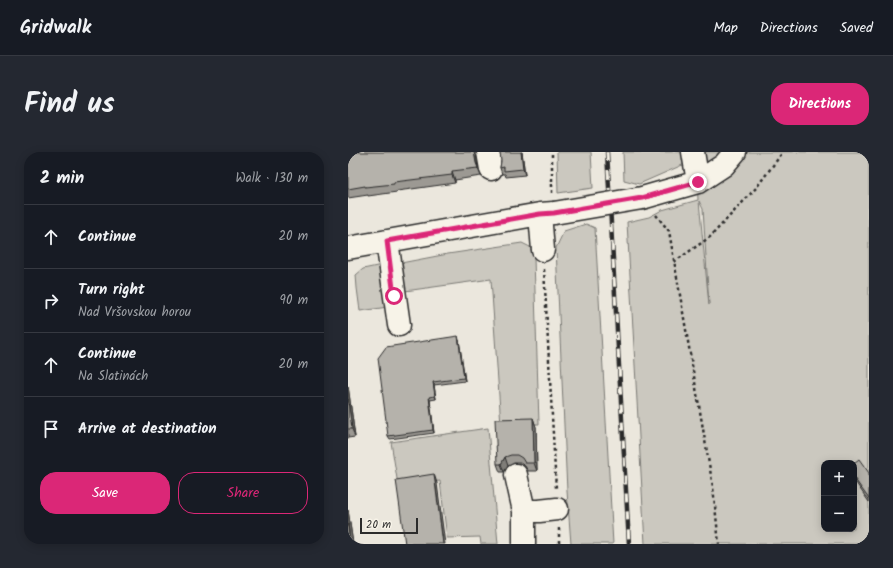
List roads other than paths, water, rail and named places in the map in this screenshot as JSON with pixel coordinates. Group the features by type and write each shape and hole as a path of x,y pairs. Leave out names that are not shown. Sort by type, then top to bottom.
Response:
{"street":[{"path":"693,152 698,182"},
{"path":"348,248 642,198 698,182 724,165 735,152"},
{"path":"543,250 547,214"},
{"path":"387,241 399,325"},
{"path":"516,475 524,511 524,544"},
{"path":"524,511 557,509"}],"railway":[{"path":"607,152 629,544"}]}
